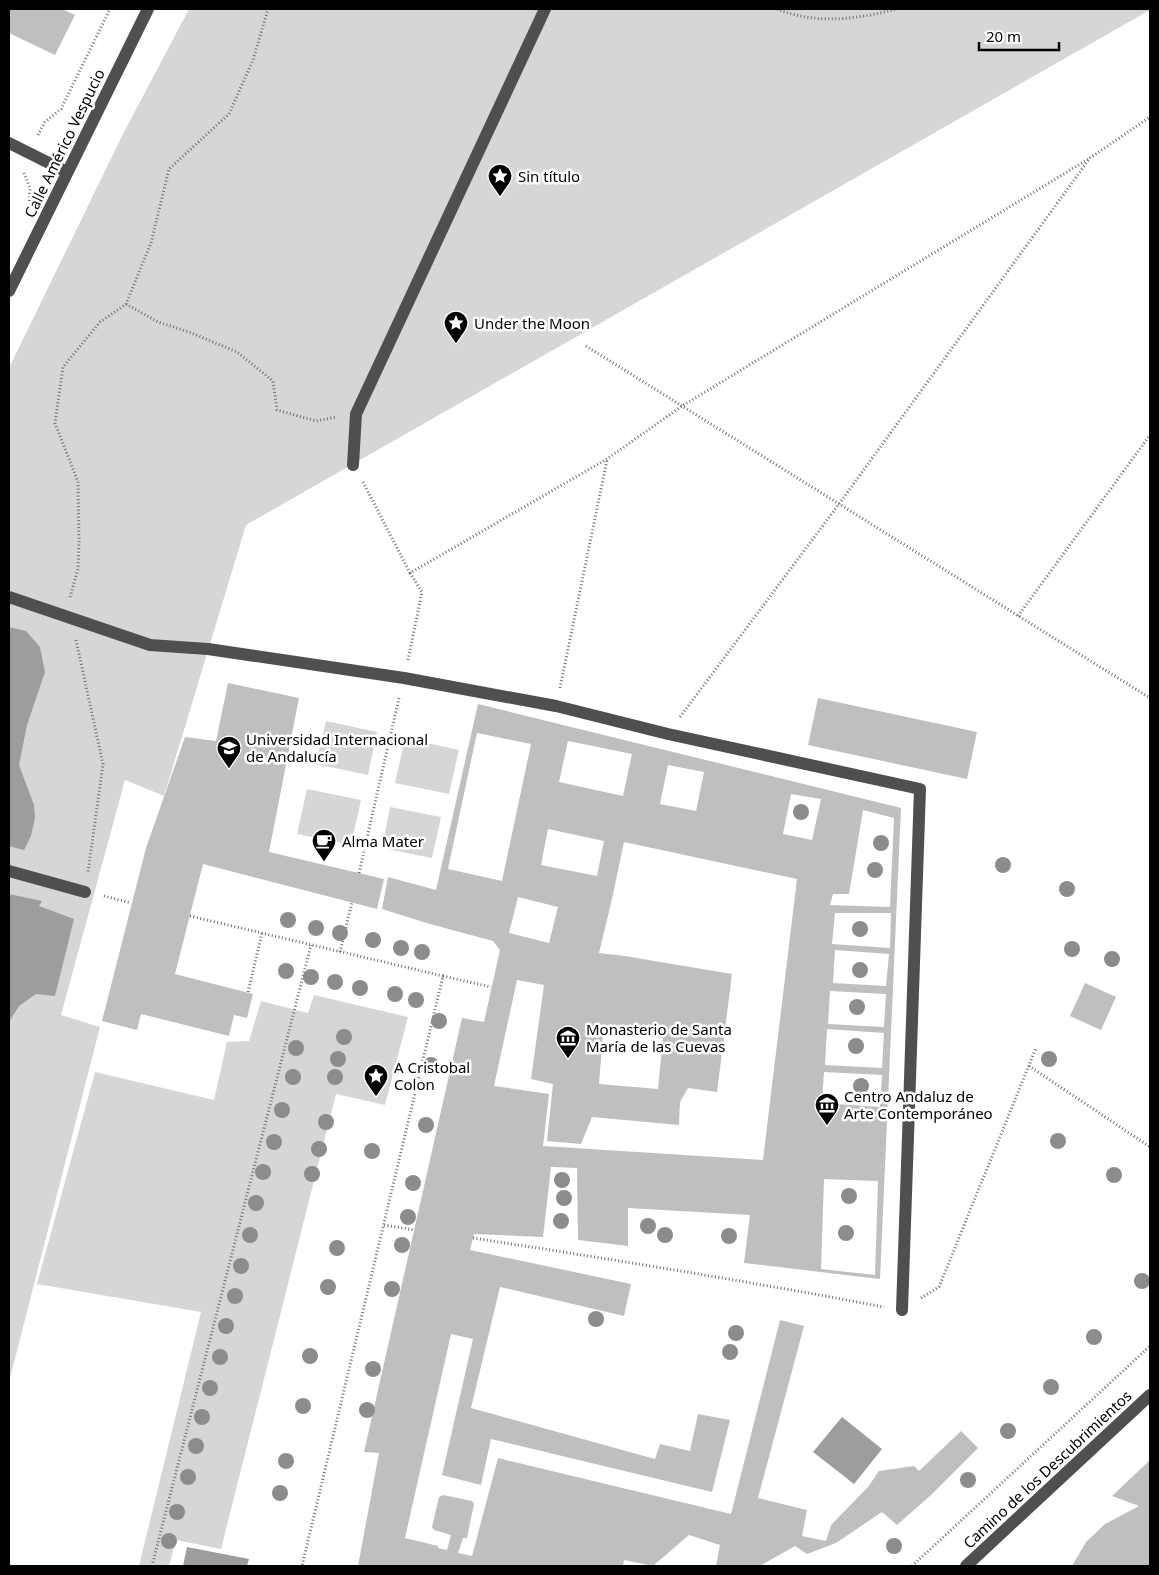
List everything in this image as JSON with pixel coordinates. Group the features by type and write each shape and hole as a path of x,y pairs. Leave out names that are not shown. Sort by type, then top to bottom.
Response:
{"street":[{"name":"Calle Américo Vespucio","path":"9,291 148,9"},
{"path":"353,464 356,414 545,9"},
{"path":"9,143 67,172"},
{"path":"9,597 150,645 208,649 404,678 556,706 668,734 920,788 902,1310"},
{"path":"9,871 85,892"},
{"name":"Camino de los Descubrimientos","path":"966,1566 1150,1395"}],"path":[{"path":"38,135 46,122 61,109 110,9"},
{"path":"131,903 85,892 103,764 71,618 70,597 78,569 80,542 78,482 55,423 63,367 100,322 126,304 151,243 169,169 229,114 253,60 268,9"},
{"path":"777,9 813,18 843,19 870,16 898,9"},
{"path":"788,13 790,9"},
{"path":"410,573 607,459 682,406 1090,158 1150,117"},
{"path":"668,734 839,504 1090,158"},
{"path":"24,170 24,175 30,188 30,200 26,209"},
{"path":"126,304 158,322 189,332 237,352 273,382 277,410 316,421 356,414"},
{"path":"586,346 1150,698"},
{"path":"1018,616 1150,435"},
{"path":"556,706 607,459"},
{"path":"353,464 410,573 422,592 359,873"},
{"path":"340,952 352,902"},
{"path":"190,916 491,987"},
{"path":"248,992 262,933"},
{"path":"152,1566 311,945"},
{"path":"302,1566 443,976"},
{"path":"473,1238 720,1277 902,1310 939,1287 1036,1048"},
{"path":"1029,1066 1150,1147"},
{"path":"384,1225 414,1230"},
{"path":"912,1566 1150,1346"}],"shaded area":[{"path":"189,9 1150,10 246,525 164,796 125,780 61,1015 100,1027 9,1382 9,368 123,134"},
{"path":"9,627 26,631 40,647 45,672 27,725 19,765 34,805 35,818 31,836 24,850 9,846"},
{"path":"326,721 377,732 368,775 316,764"},
{"path":"405,738 459,750 449,794 395,783"},
{"path":"307,789 361,800 351,845 297,834"},
{"path":"390,807 441,817 432,858 382,848"},
{"path":"9,894 42,901 39,906 74,919 55,996 36,994 19,1006 9,1022"},
{"path":"314,995 408,1017 385,1105 336,1094 221,1549 176,1540 169,1566 139,1566 201,1312 37,1284 95,1072 214,1100 227,1042 249,1041 261,1001 308,1013"},
{"path":"842,1417 882,1449 854,1484 813,1452"},
{"path":"187,1547 249,1559 247,1566 183,1566"}],"building":[{"path":"9,9 62,9 75,15 55,55 9,33"},
{"name":"Universidad Internacional de Andalucía","path":"228,683 299,698 269,852 384,879 377,909 203,864 175,974 253,994 247,1018 234,1015 229,1036 141,1014 137,1030 102,1021 146,848 185,737 216,741"},
{"path":"818,698 977,732 967,779 808,745"},
{"name":"Centro Andaluz de Arte Contemporáneo","path":"478,704 901,808 880,1279 744,1263 750,1215 628,1208 628,1246 578,1240 577,1168 551,1167 543,1237 474,1234 470,1250 631,1284 624,1316 500,1287 471,1408 655,1459 660,1444 690,1451 698,1414 730,1420 712,1492 491,1439 481,1485 442,1475 473,1339 451,1334 405,1538 447,1550 451,1535 434,1530 432,1527 439,1497 443,1495 472,1501 474,1504 467,1538 463,1538 458,1553 472,1556 498,1458 731,1514 780,1320 804,1326 758,1498 807,1510 802,1536 826,1541 831,1525 868,1487 879,1471 914,1466 919,1471 961,1431 978,1448 931,1495 897,1525 882,1512 836,1543 807,1554 795,1546 760,1566 716,1566 720,1545 689,1535 653,1566 624,1560 623,1566 358,1566 379,1453 364,1452 462,1018 484,1022 500,950 493,941 382,909 388,877 436,890","holes":["477,733 531,744 502,881 448,869","568,741 632,754 623,796 559,782","668,765 704,772 696,811 660,804","791,794 821,799 812,840 783,834","863,810 894,818 890,907 830,905 833,894 849,894","548,829 604,841 597,876 541,865","624,842 797,879 763,1160 543,1146 549,1094 494,1086 517,980 544,985 531,1079 553,1084 547,1141 581,1144 592,1117 679,1125 680,1102 688,1088 717,1092 732,974 599,953","518,897 558,907 549,943 509,933","835,913 891,913 890,948 832,944","835,950 889,954 886,986 833,983","830,991 886,994 884,1027 828,1024","827,1029 884,1033 882,1068 825,1065","603,1033 663,1038 658,1089 599,1084","824,1072 882,1075 880,1107 822,1103","824,1179 878,1181 875,1275 821,1269"]},
{"path":"1085,983 1116,997 1101,1030 1070,1016"},
{"path":"1150,1460 1150,1566 1072,1566 1086,1542 1105,1524 1139,1506 1112,1496"}],"place":[{"name":"Sin título","path":"500,197"},
{"name":"Under the Moon","path":"456,344"},
{"name":"Universidad Internacional de Andalucía","path":"229,769"},
{"name":"Alma Mater","path":"324,862"},
{"name":"Monasterio de Santa María de las Cuevas","path":"568,1059"},
{"name":"A Cristobal Colon","path":"376,1097"},
{"name":"Centro Andaluz de Arte Contemporáneo","path":"827,1126"}]}
